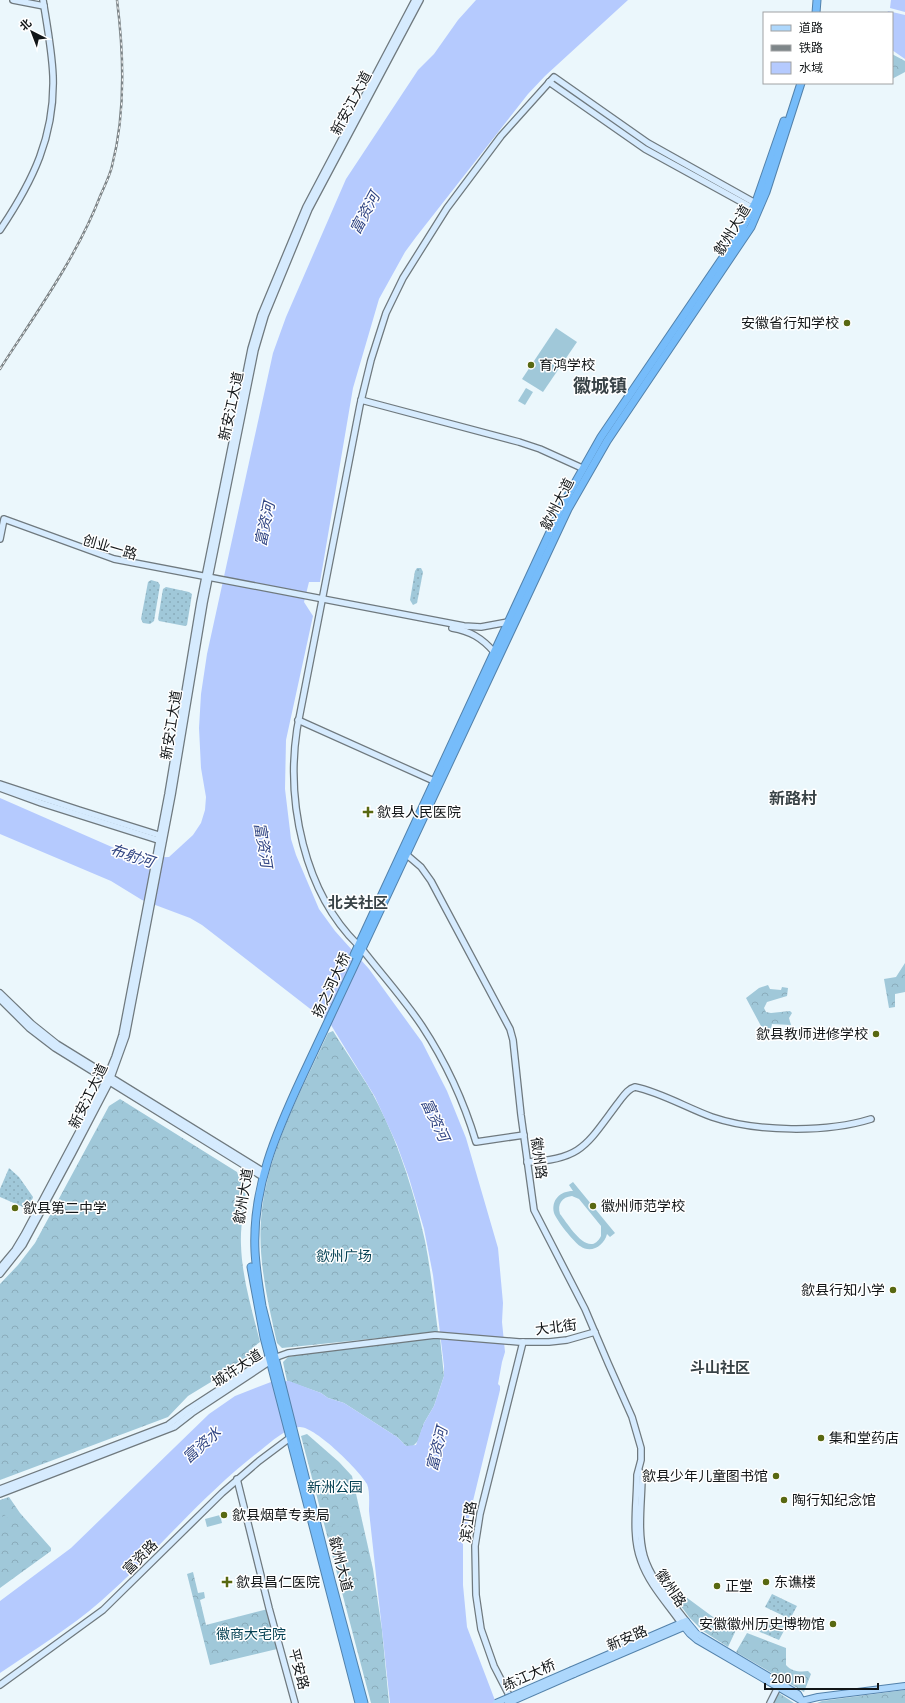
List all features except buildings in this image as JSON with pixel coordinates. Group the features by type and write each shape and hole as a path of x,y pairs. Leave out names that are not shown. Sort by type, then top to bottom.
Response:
{"highway":[{"path":"811,12 813,0"},
{"path":"816,12 817,0"},
{"name":"歙州大道","path":"359,949 434,781 562,506 582,468 612,420 757,207 797,84"},
{"name":"歙州大道","path":"359,949 407,855 578,490 616,426 742,242 782,147 801,84"},
{"name":"扬之河大桥","path":"322,1028 359,949"},
{"name":"歙州大道","path":"322,1028 274,1126 261,1174 255,1221 255,1261 271,1359 291,1434 326,1581 359,1703"},
{"name":"歙州大道","path":"291,1434 364,1703"}],"main road":[{"name":"新安路","path":"573,1672 685,1624"},
{"name":"徽州路","path":"685,1624 697,1640 802,1702"},
{"name":"徽州路","path":"685,1624 700,1636 798,1694 802,1702"},
{"name":"练江大桥","path":"496,1703 573,1672"},
{"name":"练江大桥","path":"508,1703 573,1672"},
{"path":"802,1702 818,1697 905,1686"}],"street":[{"path":"0,230 16,206 34,174 44,147 52,102 53,77 44,3 13,0"},
{"name":"新安江大道","path":"0,1274 26,1241 123,1047 129,1024 159,848 251,349 261,315 312,194 415,0"},
{"name":"新安江大道","path":"209,579 255,350 265,316 313,202 420,0"},
{"path":"524,1135 476,1142 455,1087 429,1037 413,1013 345,932 333,914 314,875 304,847 296,810 294,786 294,757 298,720 323,601 361,400 390,302 403,278 437,223 472,173 516,118 554,76 648,144 757,207"},
{"path":"549,82 645,149 757,207"},
{"path":"361,400 519,442 582,468"},
{"name":"创业一路","path":"0,539 4,521 114,559 323,601"},
{"path":"323,601 464,626 481,627 508,622"},
{"path":"323,601 457,629 477,635 488,644 494,652"},
{"path":"298,720 434,781"},
{"path":"0,784 161,838"},
{"path":"0,788 41,803 161,838"},
{"name":"徽州路","path":"407,855 421,867 431,881 508,1024 513,1040 532,1203 536,1214 585,1309 629,1409 637,1431 641,1454 639,1471 642,1475 641,1532 644,1555 654,1577 685,1624"},
{"path":"0,993 25,1018 48,1037 108,1079"},
{"path":"0,999 26,1025 45,1041 261,1174"},
{"name":"新安江大道","path":"0,1268 24,1235 108,1079"},
{"path":"527,1162 558,1159 574,1154 593,1136 627,1092 635,1087 711,1116 754,1127 831,1127 855,1124 871,1119"},
{"name":"大北街","path":"271,1359 288,1353 436,1335 521,1342 556,1342 595,1332"},
{"name":"滨江路","path":"513,1703 494,1666 481,1629 477,1599 475,1546 480,1514 521,1342"},
{"name":"城许大道","path":"0,1489 168,1425 195,1405 271,1359"},
{"name":"城许大道","path":"0,1494 174,1427 271,1359"},
{"name":"富资路","path":"0,1685 111,1603 238,1479 291,1434"},
{"name":"平安路","path":"238,1479 269,1608 295,1703"},
{"path":"770,1703 778,1687"}],"green space":[{"path":"893,55 905,61 905,72 893,78"},
{"path":"556,328 577,342 543,392 522,379"},
{"path":"526,388 533,392 525,405 518,401"},
{"path":"417,568 421,568 423,572 417,603 413,605 410,600 415,571"},
{"path":"151,580 158,582 160,585 154,621 150,624 143,623 141,619 148,582"},
{"path":"166,587 192,594 187,625 185,626 159,621 158,619 163,589"},
{"path":"905,963 905,992 895,994 895,1007 889,1008 884,979 896,977"},
{"path":"768,985 770,989 781,990 782,987 788,988 787,996 767,1002 764,1008 766,1012 771,1013 790,1011 792,1013 789,1018 791,1025 772,1024 771,1029 761,1026 746,998 759,988"},
{"name":"歙州广场","path":"333,1031 374,1096 394,1138 406,1172 417,1206 425,1241 438,1332 282,1348 277,1343 262,1266 260,1235 264,1195 277,1147 296,1100 328,1033"},
{"path":"120,1099 237,1172 240,1181 246,1187 241,1230 243,1270 260,1342 252,1348 247,1360 188,1396 168,1417 0,1480 0,1284 18,1265 35,1243 109,1106"},
{"path":"9,1168 19,1177 33,1197 31,1203 29,1204 26,1202 23,1207 0,1197 0,1189"},
{"path":"573,1182 615,1233 610,1237 607,1234 603,1242 596,1248 588,1249 580,1246 573,1240 558,1221 554,1213 553,1208 555,1200 560,1195 568,1191 573,1191 569,1185","holes":["572,1196 579,1199 601,1226 601,1236 596,1242 591,1244 579,1238 560,1214 559,1207 563,1199"]},
{"path":"436,1337 440,1338 444,1376 434,1406 424,1423 418,1441 413,1446 406,1446 397,1437 344,1403 287,1381 283,1362 288,1357 329,1350"},
{"name":"新洲公园","path":"307,1434 339,1462 352,1476 373,1569 382,1630 389,1703 371,1703 301,1436"},
{"path":"9,1497 20,1513 51,1548 51,1551 0,1588 0,1500"},
{"path":"8,1506 19,1517 12,1523 2,1512"},
{"path":"340,1511 343,1526 336,1527 332,1513"},
{"path":"0,1514 11,1525 5,1531 0,1526"},
{"path":"220,1515 222,1523 207,1527 205,1519"},
{"path":"348,1536 353,1556 340,1559 335,1540"},
{"name":"徽商大宅院","path":"193,1572 198,1593 204,1592 205,1598 200,1600 206,1625 268,1609 277,1649 210,1665 187,1574"},
{"path":"667,1583 713,1617 736,1630 728,1647 703,1631 689,1617 665,1584"},
{"path":"772,1594 797,1606 790,1619 765,1607"},
{"path":"765,1617 786,1627 779,1640 753,1629 759,1626"},
{"path":"747,1633 786,1648 786,1665 794,1670 808,1671 811,1674 804,1692 736,1652"},
{"path":"905,1690 905,1703 817,1703 822,1701"},
{"path":"779,1693 794,1703 773,1703"}],"water":[{"path":"476,0 628,0 545,76 528,94 405,252 379,299 353,388 320,582 309,582 304,602 313,616 286,740 285,789 291,839 296,855 319,909 335,931 369,969 422,1042 447,1091 466,1138 498,1248 503,1303 502,1322 505,1352 498,1384 500,1386 500,1390 463,1542 463,1585 467,1627 496,1703 390,1703 369,1511 369,1490 367,1484 356,1469 336,1450 315,1433 306,1428 299,1427 289,1430 279,1436 239,1467 121,1583 89,1611 0,1673 0,1601 71,1548 209,1414 235,1396 271,1382 289,1381 321,1393 328,1398 344,1403 397,1437 406,1446 416,1445 424,1423 434,1406 444,1376 433,1275 424,1229 409,1178 397,1145 375,1097 331,1025 202,925 190,918 142,900 111,881 0,834 0,798 137,858 169,857 193,835 201,823 205,810 206,797 201,768 199,728 201,694 207,654 273,353 286,317 346,179 418,70 434,54 458,20"},
{"path":"891,0 905,0 905,12 890,8"},
{"path":"893,12 905,15 905,59 893,51"}],"railway":[{"path":"0,369 68,262 91,217 111,169 117,146 122,104 122,62 117,0"}],"place":[{"name":"安徽省行知学校","path":"847,323"},
{"name":"育鸿学校","path":"531,365"},
{"name":"歙县人民医院","path":"368,812"},
{"name":"歙县教师进修学校","path":"876,1034"},
{"name":"徽州师范学校","path":"593,1206"},
{"name":"歙县第二中学","path":"15,1208"},
{"name":"歙县行知小学","path":"893,1290"},
{"name":"集和堂药店","path":"821,1438"},
{"name":"歙县少年儿童图书馆","path":"776,1476"},
{"name":"陶行知纪念馆","path":"784,1500"},
{"name":"歙县烟草专卖局","path":"224,1515"},
{"name":"歙县昌仁医院","path":"227,1582"},
{"name":"东谯楼","path":"766,1582"},
{"name":"正堂","path":"717,1586"},
{"name":"安徽徽州历史博物馆","path":"833,1624"}],"district":[{"name":"徽城镇","path":"600,385"},
{"name":"新路村","path":"793,798"},
{"name":"北关社区","path":"358,903"},
{"name":"斗山社区","path":"720,1368"}],"water label":[{"name":"富资河","path":"365,213"},
{"name":"富资河","path":"265,524"},
{"name":"富资河","path":"263,845"},
{"name":"布射河","path":"132,856"},
{"name":"富资河","path":"435,1120"},
{"name":"富资水","path":"202,1445"},
{"name":"富资河","path":"437,1449"}]}
